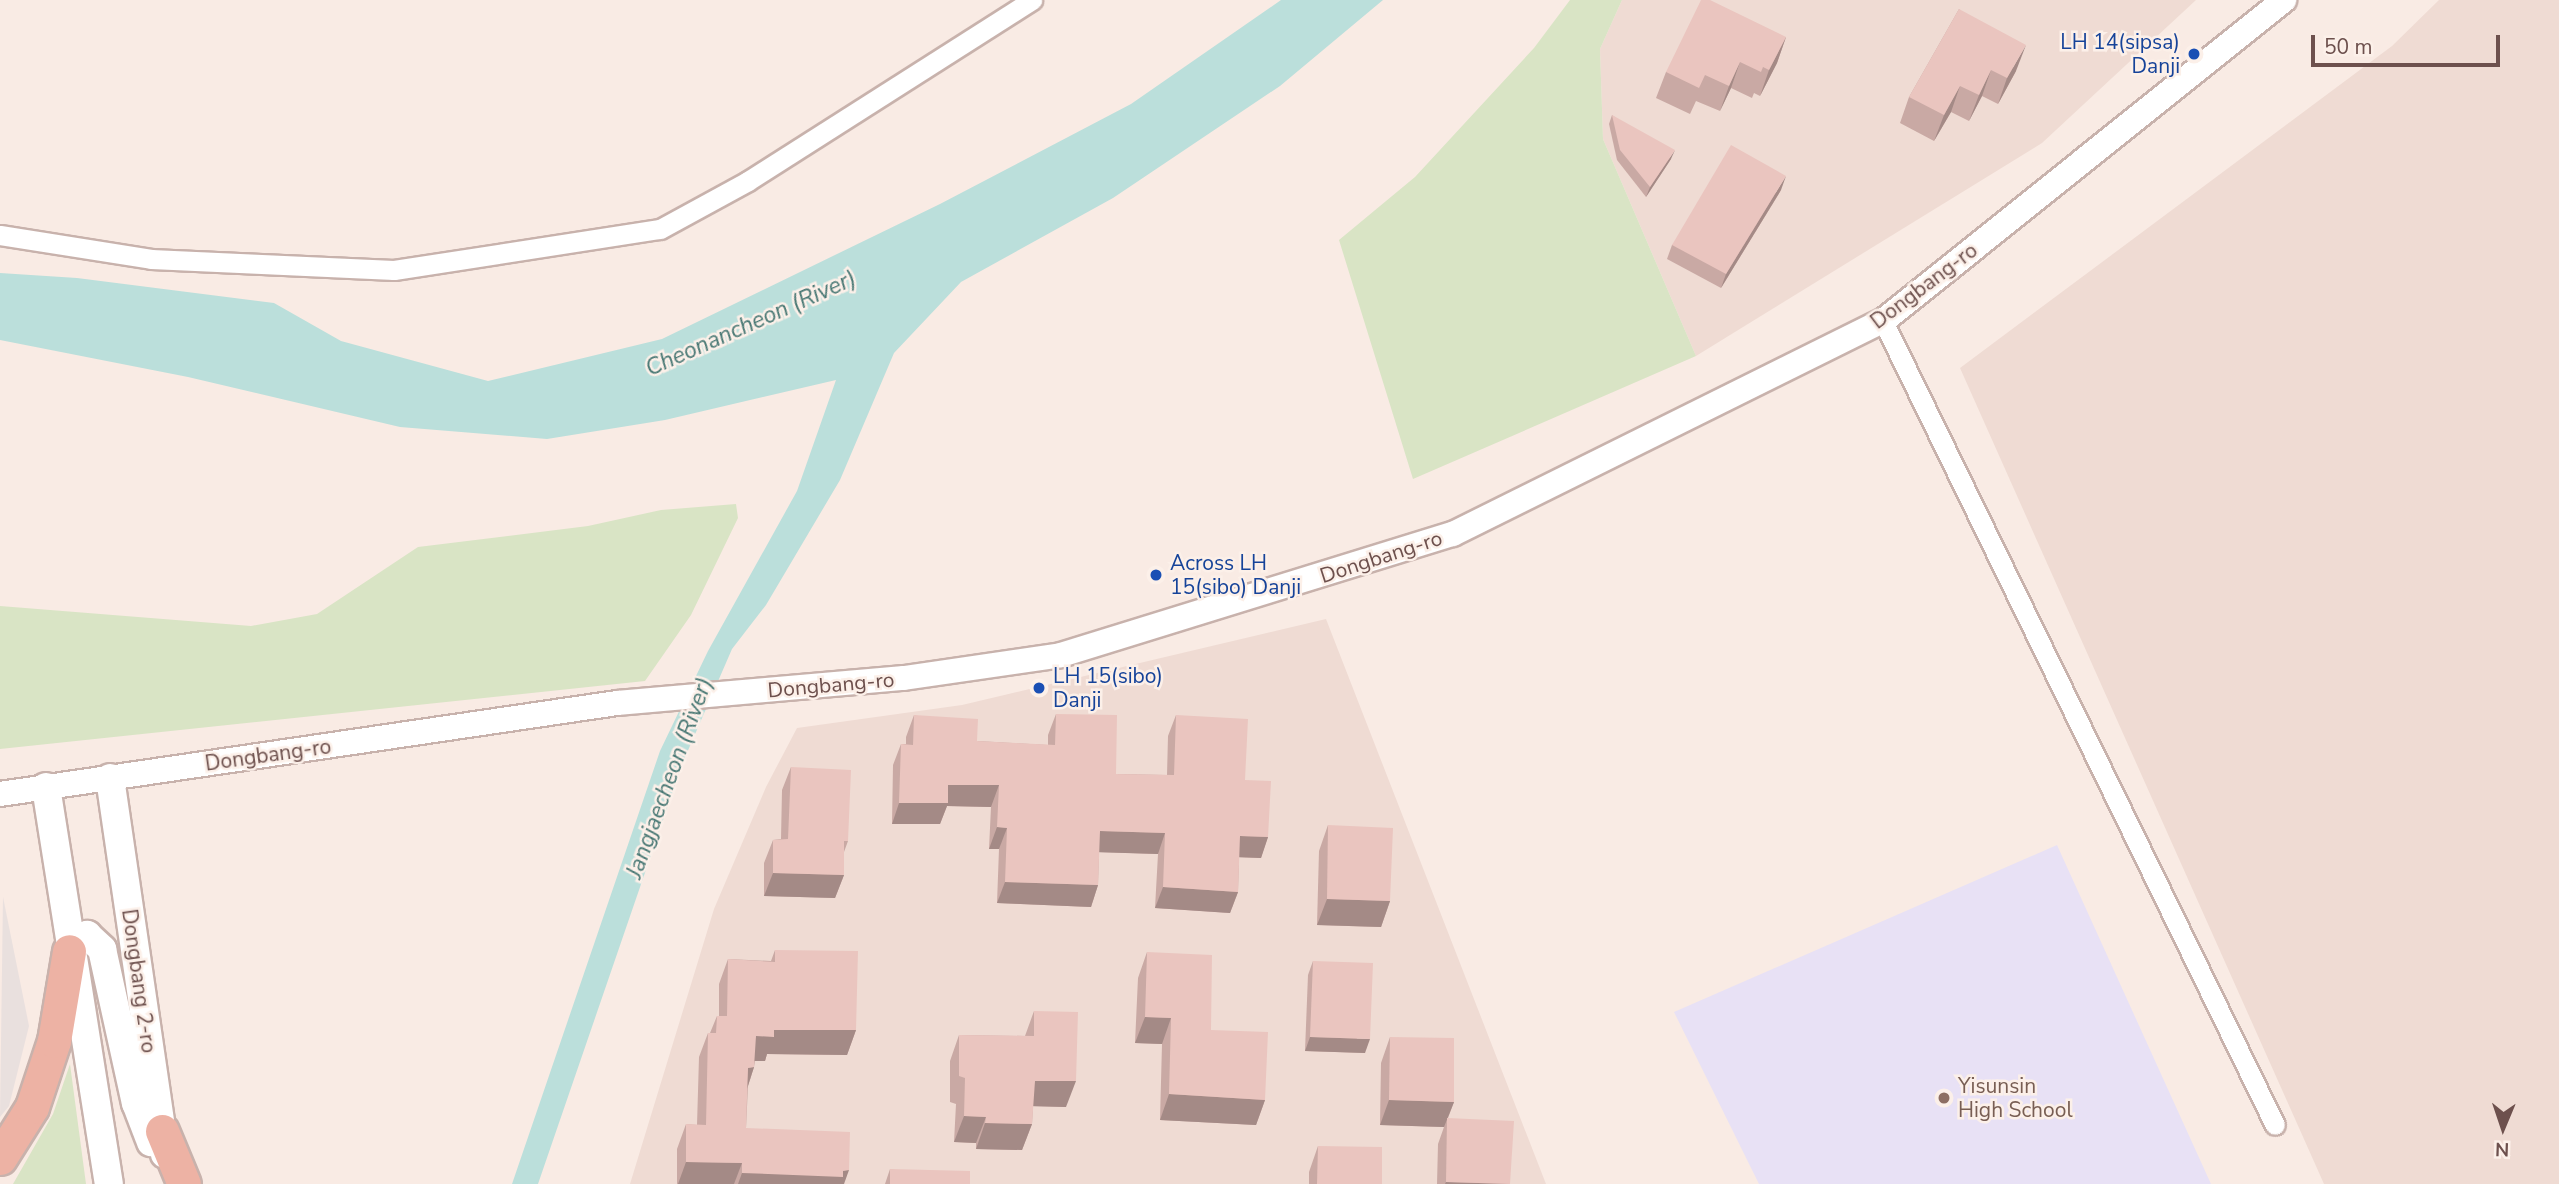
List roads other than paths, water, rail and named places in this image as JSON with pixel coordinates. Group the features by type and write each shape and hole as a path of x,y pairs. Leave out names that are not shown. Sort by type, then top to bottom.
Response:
{"highway":[{"path":"0,1158 32,1107 54,1041 69,951"},
{"path":"162,1132 184,1184"}],"main road":[{"name":"Dongbang 2-ro","path":"110,778 168,1184"},
{"path":"46,787 69,951 109,1184"},
{"path":"69,951 72,942 87,935 102,950 136,1103 168,1184"}],"street":[{"path":"0,234 151,259 394,270 660,229 748,181 1032,0"},
{"name":"Dongbang-ro","path":"0,794 617,703 800,688 1061,654 1453,534 1884,321 2284,0"},
{"path":"1884,321 2275,1125"}],"water":[{"path":"1281,0 1383,0 1280,86 1113,198 961,282 894,353 840,480 766,605 732,649 683,762 538,1184 512,1184 660,751 708,651 797,491 836,380 665,420 547,439 400,427 188,377 0,340 0,273 77,278 274,303 341,341 488,381 662,339 940,204 1131,104"}],"place":[{"name":"LH 14(sipsa) Danji","path":"2194,54"},
{"name":"Across LH 15(sibo) Danji","path":"1156,575"},
{"name":"LH 15(sibo) Danji","path":"1039,688"},
{"name":"Yisunsin High School","path":"1944,1098"}],"water label":[{"name":"Cheonancheon (River)","path":"751,324"},
{"name":"Jangjaecheon (River)","path":"670,778"}]}
